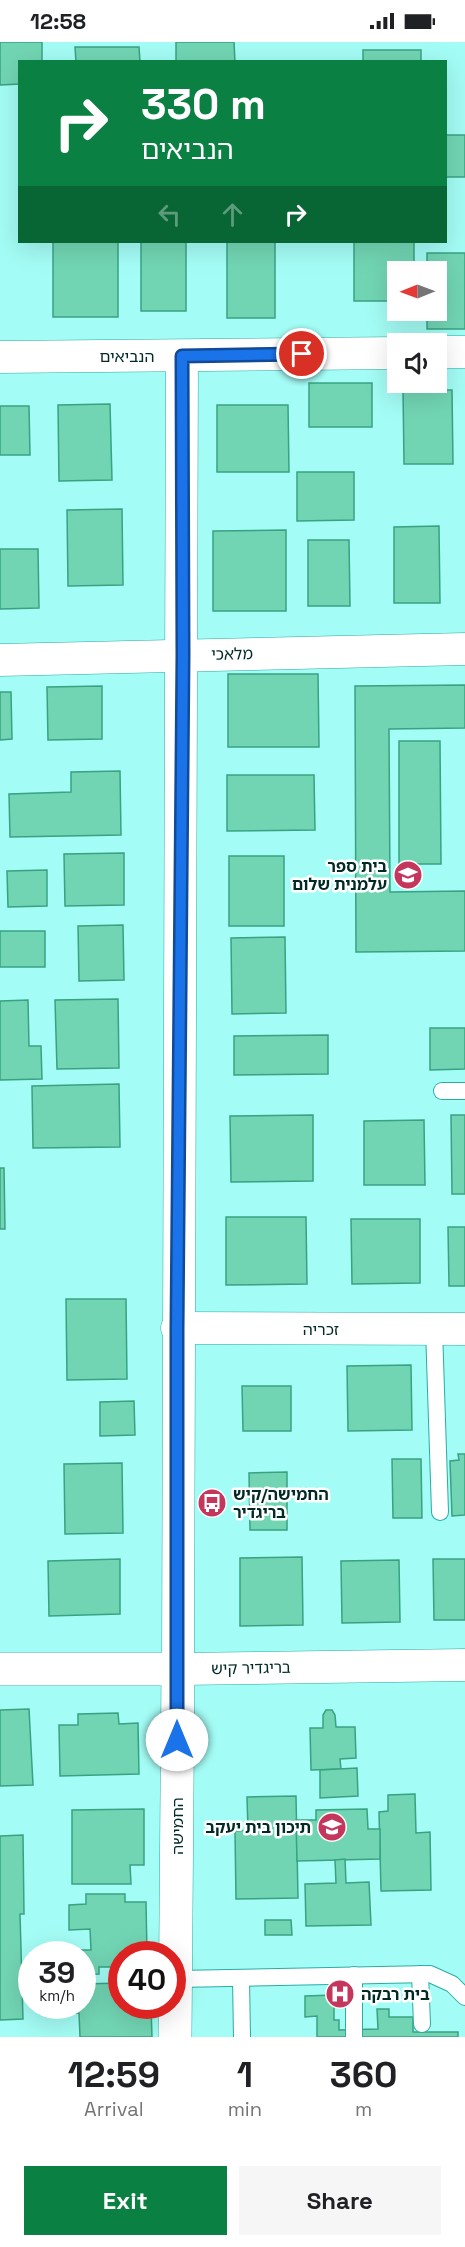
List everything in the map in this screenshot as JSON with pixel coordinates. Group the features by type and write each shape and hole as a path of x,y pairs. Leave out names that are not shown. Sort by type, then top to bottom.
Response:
{"street":[{"path":"447,352 465,352"},
{"name":"הנביאים","path":"0,357 387,353"},
{"name":"החמישה","path":"176,1941 177,1328 183,655 182,356"},
{"name":"מלאכי","path":"0,660 465,649"},
{"name":"זכריה","path":"177,1328 465,1329"},
{"name":"בריגדיר קיש","path":"0,1669 465,1665"},
{"name":"החמישה","path":"175,2019 175,2037"}],"lane":[{"path":"442,1091 465,1091"},
{"path":"434,1329 440,1512"},
{"path":"420,1974 422,2024"},
{"path":"186,1979 430,1974 452,1984 465,1997"},
{"path":"354,1975 354,2037"},
{"path":"241,1978 242,2037"}],"building":[{"path":"0,42 42,42 42,60 18,60 18,84 0,85"},
{"path":"176,42 234,42 235,60 176,60"},
{"path":"75,47 139,47 140,60 76,60"},
{"path":"363,50 421,50 421,60 363,60"},
{"path":"447,135 465,135 465,177 447,177"},
{"path":"53,243 118,243 118,317 53,317"},
{"path":"141,243 186,243 186,311 141,311"},
{"path":"227,243 275,243 275,318 227,318"},
{"path":"354,243 414,243 414,261 387,261 387,301 354,301"},
{"path":"427,253 465,253 465,329 427,329 427,321 447,321 447,261 427,261"},
{"path":"309,383 372,383 372,427 309,427"},
{"path":"447,390 452,390 453,464 404,464 403,393 447,393"},
{"path":"110,404 112,480 59,481 58,405"},
{"path":"217,405 288,405 289,472 217,472"},
{"path":"0,406 29,406 30,455 0,455"},
{"path":"297,472 354,472 354,520 297,521"},
{"path":"122,509 123,585 68,586 67,510"},
{"path":"439,526 440,603 394,603 394,527"},
{"path":"286,530 286,611 213,611 213,531"},
{"path":"308,540 349,540 350,606 308,606"},
{"path":"0,549 38,549 39,608 0,609"},
{"path":"228,674 318,674 319,747 228,747"},
{"path":"465,685 465,728 389,729 390,892 465,891 465,951 356,952 355,686"},
{"path":"102,686 102,739 48,740 47,687"},
{"path":"0,692 11,692 12,739 0,740"},
{"path":"399,741 440,741 441,864 399,864"},
{"path":"120,771 121,835 10,837 9,794 71,792 71,772"},
{"path":"227,775 314,775 315,830 227,831"},
{"path":"124,853 124,905 65,906 64,854"},
{"path":"229,856 284,856 284,926 229,926"},
{"path":"47,870 47,906 8,907 7,871"},
{"path":"123,925 124,980 79,981 78,926"},
{"path":"0,931 45,931 45,967 0,967"},
{"path":"285,937 286,1013 232,1014 231,938"},
{"path":"118,999 119,1068 57,1069 55,1000"},
{"path":"28,1000 29,1046 41,1046 42,1079 0,1080 0,1001"},
{"path":"430,1028 465,1028 465,1069 430,1070"},
{"path":"328,1035 328,1074 234,1075 234,1036"},
{"path":"119,1084 120,1147 33,1148 32,1086"},
{"path":"313,1115 313,1181 231,1182 230,1116"},
{"path":"451,1115 465,1115 465,1194 452,1194"},
{"path":"424,1120 425,1185 364,1185 364,1121"},
{"path":"0,1168 4,1168 5,1229 0,1229"},
{"path":"226,1217 306,1217 307,1284 226,1285"},
{"path":"351,1219 420,1219 420,1283 352,1284"},
{"path":"448,1227 465,1227 465,1286 449,1286"},
{"path":"66,1299 126,1299 127,1379 67,1380"},
{"path":"411,1365 412,1430 348,1431 347,1366"},
{"path":"242,1386 291,1386 291,1431 243,1431"},
{"path":"134,1401 135,1435 100,1436 100,1402"},
{"path":"458,1454 465,1454 465,1515 452,1516 450,1461 459,1460"},
{"path":"392,1459 421,1459 422,1518 393,1518"},
{"path":"122,1463 123,1533 65,1534 64,1464"},
{"path":"287,1472 287,1530 250,1530 249,1473"},
{"path":"302,1557 303,1625 240,1626 240,1558"},
{"path":"120,1559 120,1614 49,1616 48,1561"},
{"path":"433,1559 465,1559 465,1620 434,1620"},
{"path":"399,1560 400,1622 342,1623 341,1561"},
{"path":"29,1709 33,1785 0,1786 0,1710"},
{"path":"326,1710 332,1710 335,1715 336,1727 355,1727 356,1758 340,1759 341,1769 311,1770 310,1728 323,1728 323,1715"},
{"path":"118,1713 119,1724 138,1723 139,1774 60,1776 59,1725 78,1725 78,1714"},
{"path":"357,1768 358,1796 320,1798 320,1770"},
{"path":"415,1794 416,1833 430,1832 431,1890 381,1891 379,1812 388,1811 388,1795"},
{"path":"296,1796 298,1898 236,1899 235,1831 248,1830 247,1797"},
{"path":"144,1809 144,1865 130,1865 131,1884 72,1884 72,1810"},
{"path":"367,1809 368,1829 380,1829 380,1859 297,1861 296,1820 316,1820 316,1810"},
{"path":"23,1835 24,1914 20,1914 21,1941 18,1941 18,2019 23,2019 0,2020 0,1836"},
{"path":"345,1859 346,1883 369,1882 371,1925 306,1926 305,1884 336,1883 335,1860"},
{"path":"86,1894 125,1894 125,1902 146,1902 147,1941 108,1941 108,1967 99,1967 99,1974 96,1974 96,1941 91,1941 90,1929 69,1930 69,1905 86,1904"},
{"path":"265,1920 291,1920 292,1935 265,1935"},
{"path":"108,1983 108,2019 151,2019 152,2037 80,2037 79,2019 96,2019 96,1984"},
{"path":"334,1995 334,2020 339,2020 339,2030 378,2029 377,2009 389,2009 389,2017 413,2017 413,2032 458,2032 458,2037 317,2037 317,2016 305,2017 305,1996"}],"place":[{"name":"בית ספר עלמנית שלום","path":"408,875"},
{"name":"החמישה/קיש בריגדיר","path":"212,1503"},
{"name":"תיכון בית יעקב","path":"332,1827"},
{"name":"בית רבקה","path":"340,1994"}],"route":[{"path":"177,1740 177,1328 183,655 182,356 302,354"}]}
